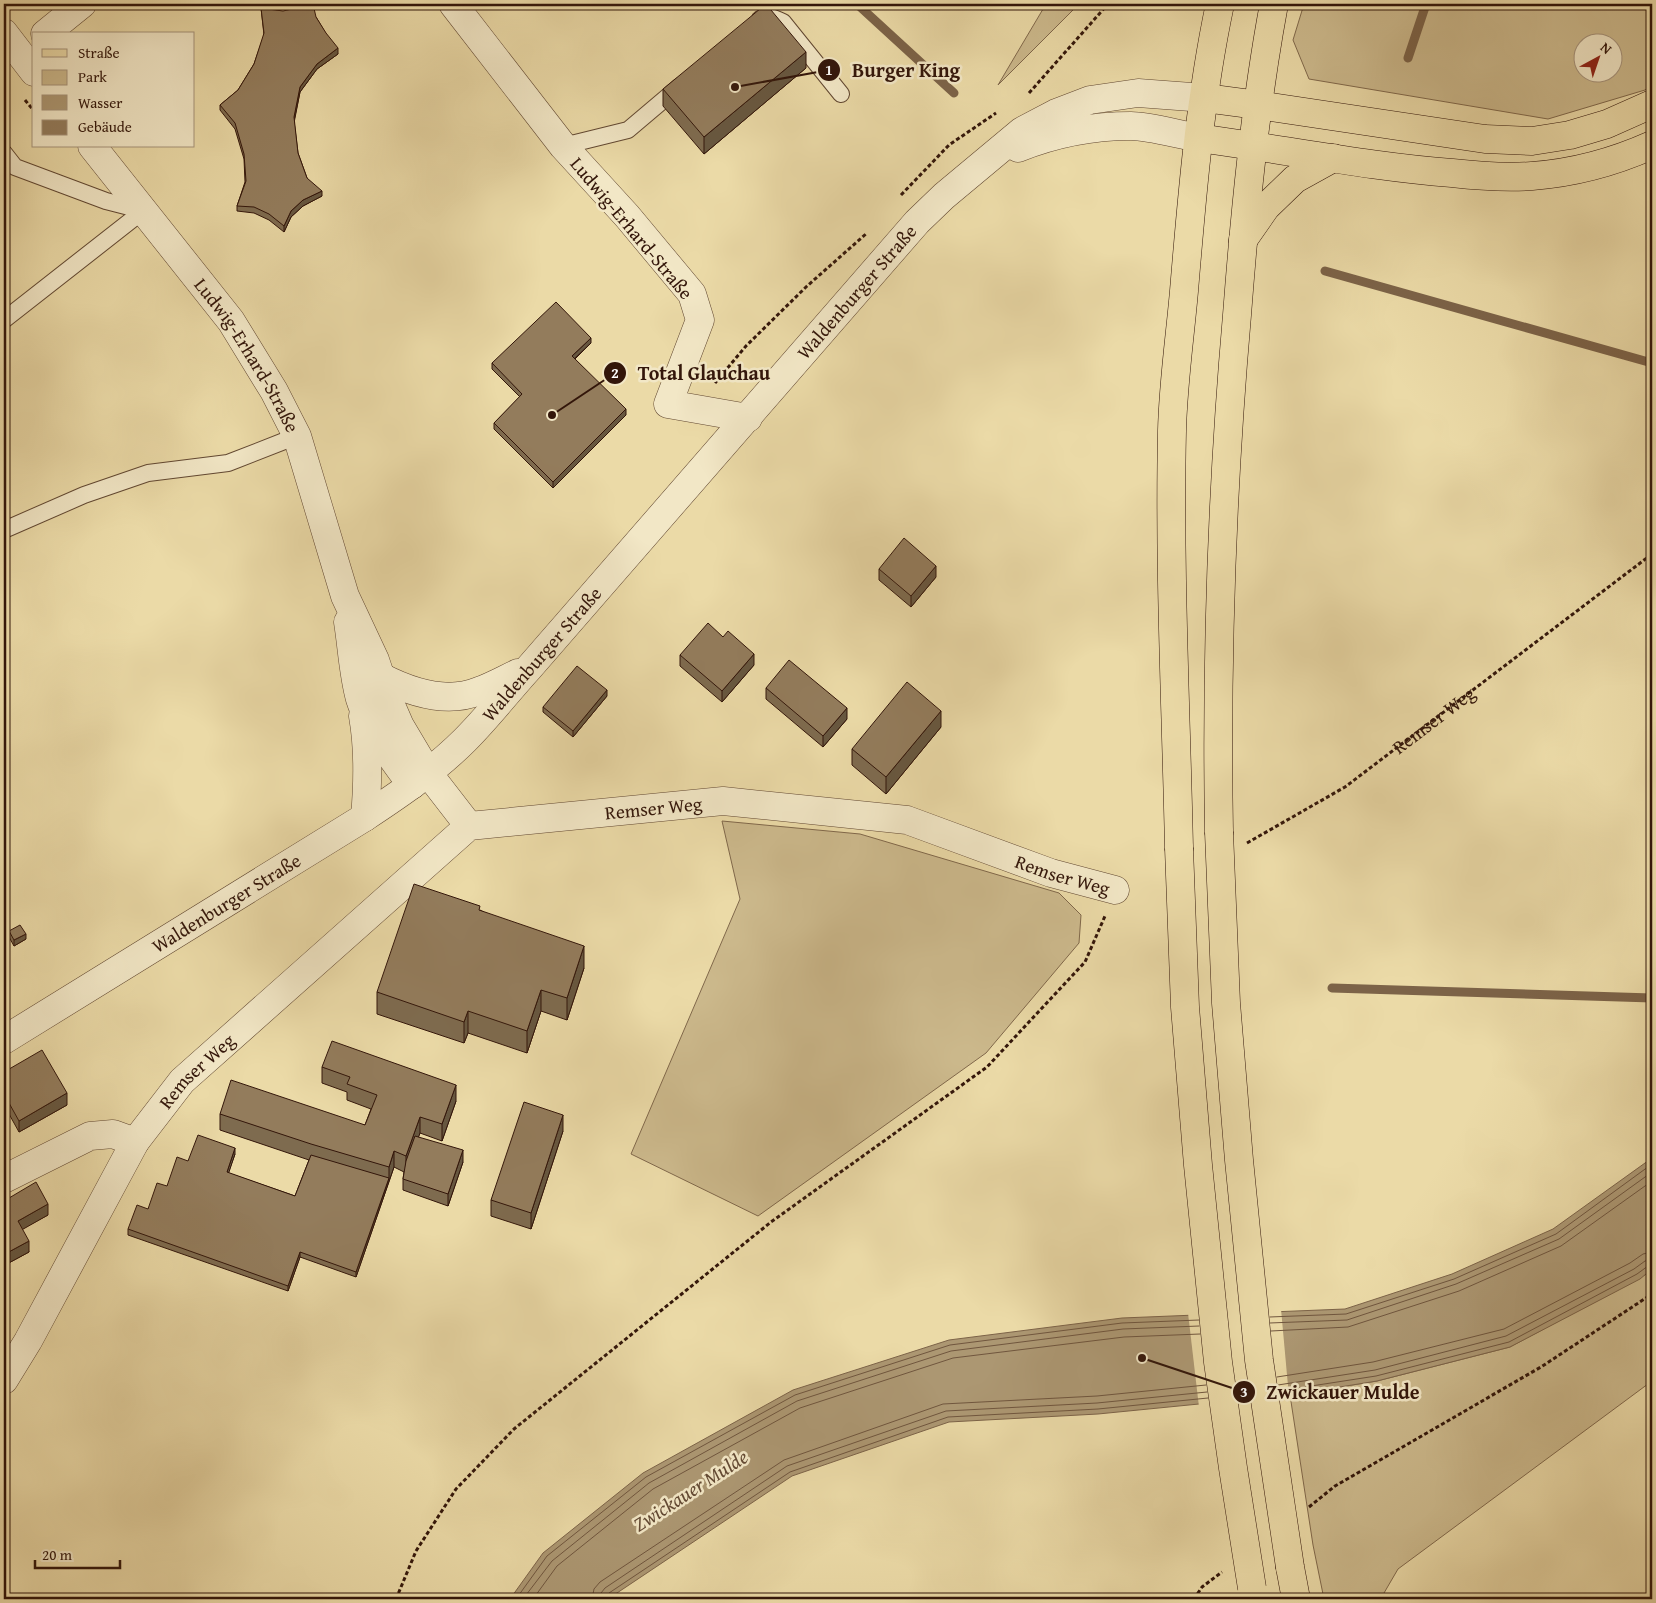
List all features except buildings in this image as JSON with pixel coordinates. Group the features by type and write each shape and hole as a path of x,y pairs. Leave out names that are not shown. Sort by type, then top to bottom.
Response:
{"main road":[{"path":"1220,4 1212,40 1199,138 1189,227 1172,428 1172,586 1184,1007 1218,1362 1254,1594"},
{"path":"1274,4 1253,146 1227,426 1218,765 1226,1003 1239,1160 1259,1360 1296,1599"},
{"path":"1205,98 1258,104 1485,139 1532,141 1570,134 1607,124 1652,104"},
{"path":"1199,138 1422,171 1495,177 1568,172 1603,164 1652,145"},
{"path":"1243,240 1266,207 1294,179 1333,158"}],"street":[{"path":"47,32 82,4"},
{"name":"Ludwig-Erhard-Straße","path":"453,4 563,146 627,216 692,294 700,320 668,404 748,418"},
{"name":"Waldenburger Straße","path":"4,1040 365,817 420,779 466,739 917,222 944,196 1022,131 1056,113 1090,100 1138,93 1205,98"},
{"name":"Waldenburger Straße","path":"989,160 1060,134 1097,129 1132,126 1199,138"},
{"name":"Ludwig-Erhard-Straße","path":"94,148 231,321 274,391 297,436 345,596 375,660 387,696 420,779"},
{"name":"Ludwig-Erhard-Straße","path":"345,596 356,684 360,700 367,716 398,766 420,779"},
{"path":"381,677 420,693 461,696 478,692 529,668"},
{"path":"360,700 368,757 368,788 365,817"},
{"path":"420,779 469,826"},
{"name":"Remser Weg","path":"4,1380 135,1142 182,1081 469,826 723,801 907,820 1051,873 1115,890"},
{"path":"4,1179 90,1136 113,1134 135,1142"}],"lane":[{"path":"748,29 763,17 772,17 783,22 841,94"},
{"path":"563,146 628,130 696,73"},
{"path":"4,153 14,167 106,201 143,211"},
{"path":"4,320 143,211"},
{"path":"4,530 84,495 148,472 228,463 297,436"}],"path":[{"name":"Remser Weg","path":"1244,844 1345,787 1652,554"},
{"path":"396,1599 416,1551 456,1489 514,1429 771,1222 987,1067 1086,962 1115,890"},
{"path":"1304,1510 1335,1486 1541,1367 1652,1294"},
{"path":"1194,1599 1202,1587 1226,1570"}],"green space":[{"path":"1046,4 1079,4 998,85"},
{"path":"1304,4 1652,4 1652,84 1645,90 1548,119 1309,79 1293,40"},
{"path":"722,821 860,834 1059,893 1081,915 1079,943 986,1053 758,1216 631,1154 740,899"},
{"path":"1652,1271 1652,1381 1398,1569 1384,1593 1383,1599 1324,1599 1313,1545 1290,1395 1377,1381 1510,1347"}],"water":[{"path":"1652,1158 1652,1269 1640,1279 1510,1347 1377,1381 1290,1395 1098,1414 949,1422 792,1476 608,1599 510,1599 543,1553 643,1473 793,1390 949,1340 1122,1318 1345,1309 1452,1274 1553,1229"}],"pier":[{"path":"1281,1309 1289,1397 1199,1407 1188,1313"}],"waterway":[{"path":"857,4 954,93"},
{"path":"1408,58 1426,4"},
{"path":"1325,271 1652,363"},
{"path":"1332,988 1652,998"}],"place":[{"name":"Burger King","path":"735,87"},
{"name":"Total Glauchau","path":"552,415"},
{"name":"Zwickauer Mulde","path":"1142,1358"}]}
